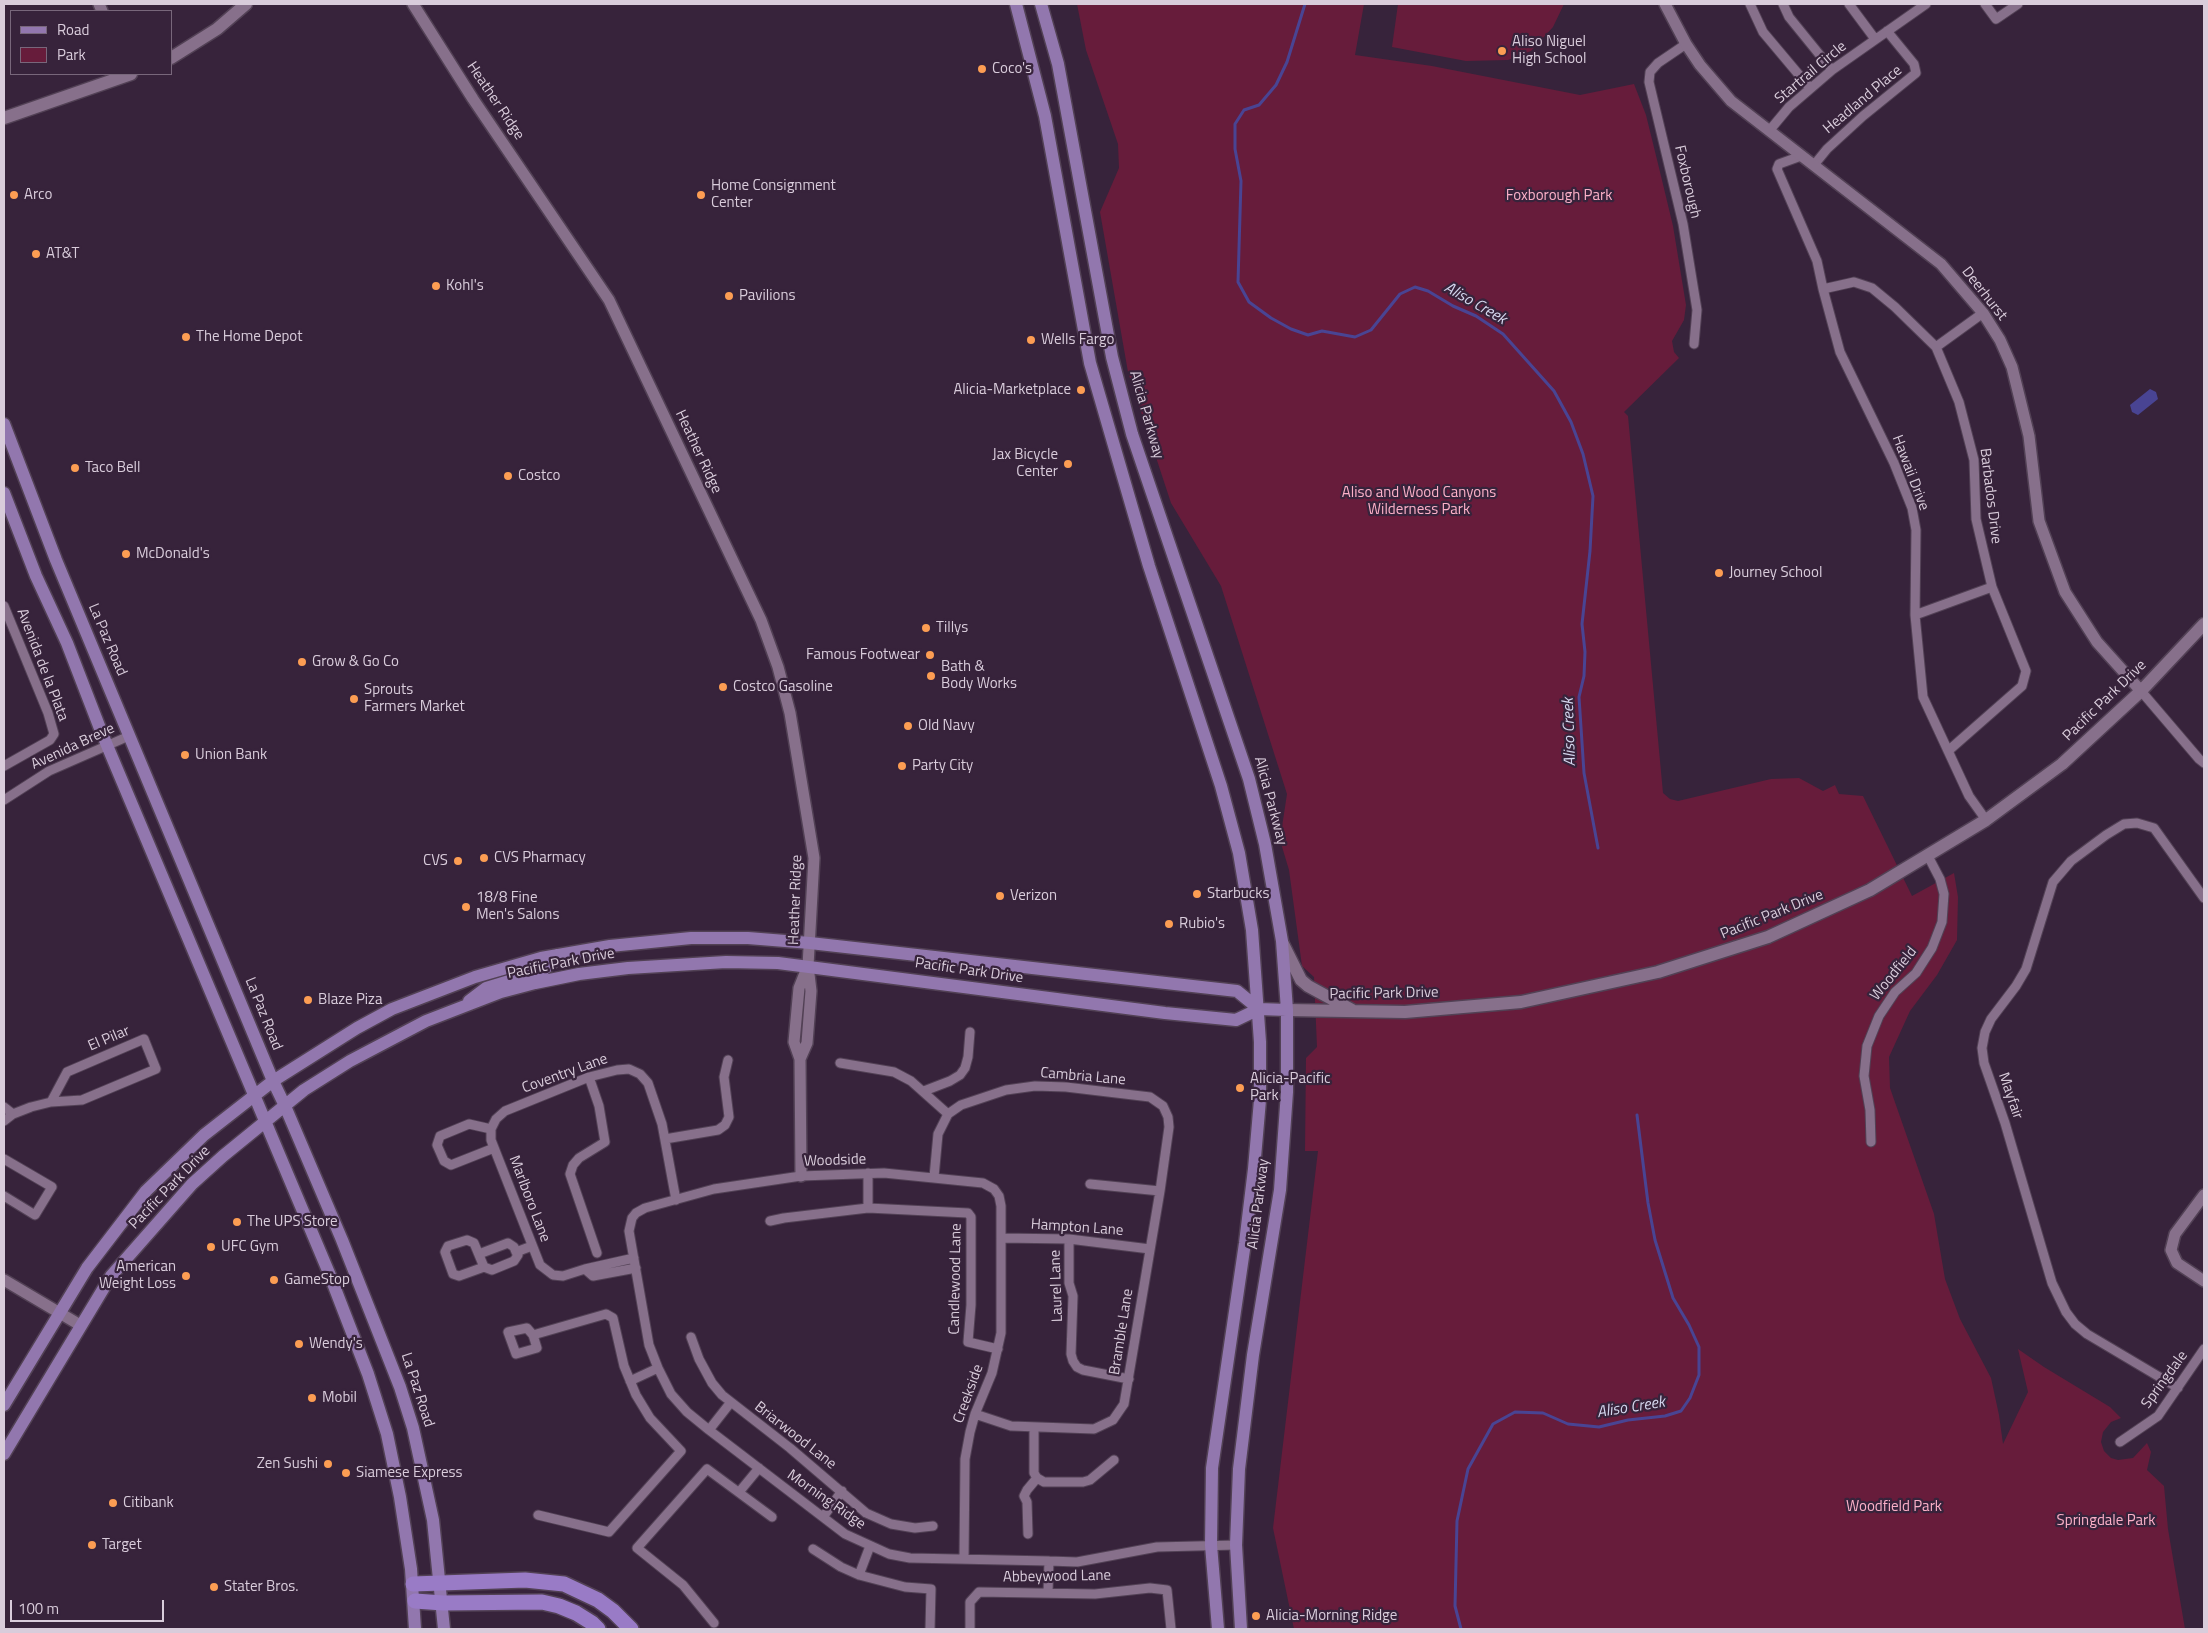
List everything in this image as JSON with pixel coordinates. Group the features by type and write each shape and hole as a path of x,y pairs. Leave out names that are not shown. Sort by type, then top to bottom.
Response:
{"highway":[{"path":"413,1584 525,1580 564,1584 598,1600 613,1611 631,1629"},
{"path":"415,1601 443,1603 542,1602 559,1606 576,1614 592,1623 598,1629"}],"main road":[{"path":"172,57 217,29 246,4"},
{"name":"Alicia Parkway","path":"1016,4 1045,116 1090,363 1149,566 1221,786 1236,842 1251,919 1259,1009 1260,1100 1254,1169 1212,1468 1211,1545 1218,1629"},
{"name":"Alicia Parkway","path":"1041,4 1058,64 1097,266 1112,357 1132,434 1249,779 1271,872 1282,944 1287,1010 1287,1092 1280,1190 1253,1355 1240,1460 1236,1544 1241,1629"},
{"path":"4,118 126,75"},
{"name":"La Paz Road","path":"4,424 56,560 285,1106 400,1387 424,1475 433,1520 443,1603 444,1629"},
{"path":"4,493 348,1319 368,1374 387,1434 400,1498 415,1601 415,1629"},
{"name":"Pacific Park Drive","path":"4,1454 111,1276 172,1206 223,1156 304,1090 350,1061 395,1036 464,1006 535,983 579,974 628,968 726,962 808,966 1165,1013 1239,1020 1259,1009 1356,1012 1455,1008 1521,1002 1570,993 1693,962 1768,937 1870,890 1986,820 2062,764 2141,691 2204,624"},
{"name":"Pacific Park Drive","path":"4,1405 87,1268 146,1191 204,1135 273,1080 336,1040 392,1010 475,977 557,955 625,944 691,938 748,938 810,943 1237,991 1259,1009"},
{"path":"1282,944 1301,980 1308,986 1356,1012"},
{"path":"464,1006 486,988 542,971 554,961 557,955"}],"street":[{"name":"Heather Ridge","path":"414,4 474,99 609,300 761,620 778,667 790,713 814,858 808,966 811,990 807,1043 800,1059 801,1176"},
{"name":"Deerhurst","path":"1665,4 1686,44 1700,65 1731,100 1941,264 1983,313 2000,340 2012,367 2028,430 2039,520 2065,592 2097,642 2141,691"},
{"path":"1750,4 1763,32 1810,88"},
{"path":"1783,4 1789,16 1832,70"},
{"path":"1849,4 1875,39"},
{"name":"Startrail Circle","path":"1769,131 1789,107 1832,70 1926,4"},
{"path":"1985,4 1996,19 2018,4"},
{"name":"Headland Place","path":"1814,165 1827,149 1863,116 1916,73 1914,64 1887,31"},
{"name":"Foxborough","path":"1686,44 1658,63 1650,72 1649,82 1683,224 1697,310 1694,344"},
{"name":"Hawaii Drive","path":"1801,156 1780,164 1777,169 1818,261 1840,352 1894,463 1912,508 1916,530 1914,615 1923,697 1969,796 1986,820"},
{"name":"Barbados Drive","path":"1823,288 1854,282 1872,288 1895,307 1936,347 1959,402 1974,460 1976,519 1992,587 2026,672 2022,686 1948,752"},
{"path":"1936,347 1983,313"},
{"path":"1914,615 1992,587"},
{"name":"Avenida de la Plata","path":"4,606 48,713 54,734 50,740 4,766"},
{"path":"2141,691 2204,763"},
{"name":"Avenida Breve","path":"4,800 49,771 129,736"},
{"name":"Mayfair","path":"2178,1388 2087,1334 2075,1324 2066,1312 2052,1284 2005,1124 1984,1063 1982,1048 1985,1032 1991,1019 2016,986 2026,969 2053,882 2071,861 2124,824 2137,823 2154,828 2204,898"},
{"name":"Woodfield","path":"1871,1142 1870,1110 1864,1076 1867,1046 1878,1016 1895,992 1916,973 1932,948 1942,922 1944,894 1940,879 1928,856"},
{"path":"924,1091 960,1075 965,1068 968,1057 970,1032"},
{"name":"El Pilar","path":"4,1121 13,1114 52,1102 82,1100 156,1069 144,1039 67,1072 52,1102"},
{"path":"666,1139 718,1130 725,1125 729,1117 724,1076 728,1060"},
{"path":"840,1063 894,1072 924,1091 948,1114 938,1134 934,1177"},
{"name":"Coventry Lane","path":"491,1129 496,1119 505,1111 589,1077 629,1069 640,1074 648,1083 666,1139 676,1200"},
{"path":"589,1077 599,1106 605,1142 579,1158 573,1165 570,1174 597,1253"},
{"name":"Cambria Lane","path":"948,1114 961,1105 980,1097 1006,1090 1035,1086 1066,1087 1150,1097 1163,1106"},
{"name":"Bramble Lane","path":"975,1414 1010,1426 1094,1429 1113,1420 1124,1404 1169,1127 1168,1117 1163,1106"},
{"path":"4,1107 13,1114"},
{"path":"491,1129 469,1124 440,1136 438,1145 444,1161 451,1165 494,1148"},
{"name":"Marlboro Lane","path":"491,1129 491,1140 540,1265 553,1275 563,1276 585,1269 593,1276 635,1263"},
{"path":"4,1159 52,1187 35,1215 4,1196"},
{"path":"770,1221 868,1208 868,1173"},
{"name":"Woodside","path":"632,1218 645,1208 724,1188 801,1176 868,1173 934,1177 983,1184 994,1189 999,1196 1001,1206 1001,1238"},
{"path":"1090,1184 1160,1191"},
{"path":"2204,1195 2176,1234 2171,1250 2177,1263 2204,1281"},
{"name":"Candlewood Lane","path":"868,1208 968,1213 971,1217 971,1305 968,1342 998,1349"},
{"name":"Morning Ridge","path":"632,1218 630,1231 650,1345 658,1368 671,1394 687,1412 709,1430 845,1534 889,1554 910,1558 1077,1562 1157,1547 1236,1544"},
{"name":"Hampton Lane","path":"1001,1238 1069,1239 1150,1249"},
{"name":"Creekside","path":"964,1559 965,1459 975,1414 992,1373 1001,1333 1001,1238"},
{"name":"Laurel Lane","path":"1069,1239 1069,1282 1074,1296 1071,1354 1073,1362 1083,1370 1129,1379"},
{"path":"479,1254 508,1243 514,1247 518,1255 514,1261 492,1270 484,1267 459,1276 453,1274 445,1252 448,1246 467,1240 474,1243 484,1267"},
{"path":"516,1252 532,1246"},
{"path":"4,1280 80,1325"},
{"path":"533,1335 606,1314 613,1318 624,1366 630,1381 650,1418 681,1451 609,1532 538,1515"},
{"name":"Briarwood Lane","path":"691,1337 699,1359 712,1383 731,1402 866,1512 891,1524 915,1528 932,1526"},
{"name":"Springdale","path":"2120,1442 2158,1416 2204,1349"},
{"path":"630,1381 658,1368"},
{"name":"Briarwood Lane","path":"709,1430 731,1402"},
{"path":"1034,1428 1034,1473 1037,1478 1044,1482 1083,1482 1090,1480 1114,1460"},
{"path":"740,1492 759,1468"},
{"path":"714,1623 683,1585 637,1548 707,1469 772,1517"},
{"path":"1028,1534 1027,1502 1024,1496 1037,1478"},
{"name":"Briarwood Lane","path":"823,1517 842,1491"},
{"path":"859,1575 870,1546"},
{"path":"812,1549 859,1575 905,1588 931,1588 930,1629"},
{"path":"1048,1592 1049,1561"},
{"name":"Abbeywood Lane","path":"970,1629 970,1602 979,1592 1095,1594 1150,1588 1167,1590 1171,1629"}],"green space":[{"path":"1077,4 1364,4 1355,55 1432,66 1580,95 1634,84 1646,115 1673,226 1686,305 1684,320 1672,341 1674,352 1679,358 1624,412 1628,416 1663,793 1670,799 1678,801 1771,779 1799,778 1823,791 1835,785 1839,794 1863,796 1912,896 1954,873 1958,897 1957,940 1937,975 1910,1011 1889,1057 1890,1088 1934,1214 1945,1279 1960,1319 1991,1378 2003,1444 2028,1392 2018,1349 2110,1407 2121,1418 2111,1422 2103,1432 2101,1442 2104,1451 2111,1458 2118,1460 2133,1458 2147,1443 2151,1452 2147,1470 2164,1486 2168,1529 2185,1629 1294,1629 1273,1528 1318,1151 1305,1151 1306,1058 1317,1047 1314,977 1302,966 1289,870 1280,840 1287,794 1221,586 1171,503 1128,372 1100,212 1119,168 1118,144 1086,50"},
{"path":"1398,4 1564,4 1553,27 1531,51 1508,60 1466,61 1392,47"}],"shaded area":[{"path":"2150,389 2156,392 2158,399 2138,415 2132,412 2130,405"}],"waterway":[{"name":"Aliso Creek","path":"1305,4 1287,62 1276,85 1259,105 1244,110 1235,124 1235,149 1241,181 1238,282 1249,302 1271,318 1291,329 1308,335 1322,331 1355,337 1371,330 1400,294 1415,287 1428,291 1453,306 1476,316 1503,334 1554,391 1571,422 1583,454 1593,496 1590,551 1582,624 1585,652 1584,676 1579,697 1584,773 1598,848"},
{"name":"Aliso Creek","path":"1461,1629 1455,1606 1457,1521 1468,1469 1493,1424 1515,1412 1543,1413 1568,1424 1599,1427 1628,1420 1665,1416 1681,1411 1690,1398 1699,1375 1699,1347 1673,1298 1655,1240 1648,1203 1637,1115"}],"place":[{"name":"Aliso Niguel High School","path":"1502,51"},
{"name":"Coco's","path":"982,69"},
{"name":"Arco","path":"14,195"},
{"name":"Home Consignment Center","path":"701,195"},
{"name":"AT&T","path":"36,254"},
{"name":"Kohl's","path":"436,286"},
{"name":"Pavilions","path":"729,296"},
{"name":"The Home Depot","path":"186,337"},
{"name":"Wells Fargo","path":"1031,340"},
{"name":"Alicia-Marketplace","path":"1081,390"},
{"name":"Jax Bicycle Center","path":"1068,464"},
{"name":"Taco Bell","path":"75,468"},
{"name":"Costco","path":"508,476"},
{"name":"McDonald's","path":"126,554"},
{"name":"Journey School","path":"1719,573"},
{"name":"Tillys","path":"926,628"},
{"name":"Famous Footwear","path":"930,655"},
{"name":"Grow & Go Co","path":"302,662"},
{"name":"Bath & Body Works","path":"931,676"},
{"name":"Costco Gasoline","path":"723,687"},
{"name":"Sprouts Farmers Market","path":"354,699"},
{"name":"Old Navy","path":"908,726"},
{"name":"Union Bank","path":"185,755"},
{"name":"Party City","path":"902,766"},
{"name":"CVS Pharmacy","path":"484,858"},
{"name":"CVS","path":"458,861"},
{"name":"Starbucks","path":"1197,894"},
{"name":"Verizon","path":"1000,896"},
{"name":"18/8 Fine Men's Salons","path":"466,907"},
{"name":"Rubio's","path":"1169,924"},
{"name":"Blaze Piza","path":"308,1000"},
{"name":"Alicia-Pacific Park","path":"1240,1088"},
{"name":"The UPS Store","path":"237,1222"},
{"name":"UFC Gym","path":"211,1247"},
{"name":"American Weight Loss","path":"186,1276"},
{"name":"GameStop","path":"274,1280"},
{"name":"Wendy's","path":"299,1344"},
{"name":"Mobil","path":"312,1398"},
{"name":"Zen Sushi","path":"328,1464"},
{"name":"Siamese Express","path":"346,1473"},
{"name":"Citibank","path":"113,1503"},
{"name":"Target","path":"92,1545"},
{"name":"Stater Bros.","path":"214,1587"},
{"name":"Alicia-Morning Ridge","path":"1256,1616"}],"park label":[{"name":"Foxborough Park","path":"1559,196"},
{"name":"Aliso and Wood Canyons Wilderness Park","path":"1419,502"},
{"name":"Woodfield Park","path":"1894,1507"},
{"name":"Springdale Park","path":"2106,1521"}]}
